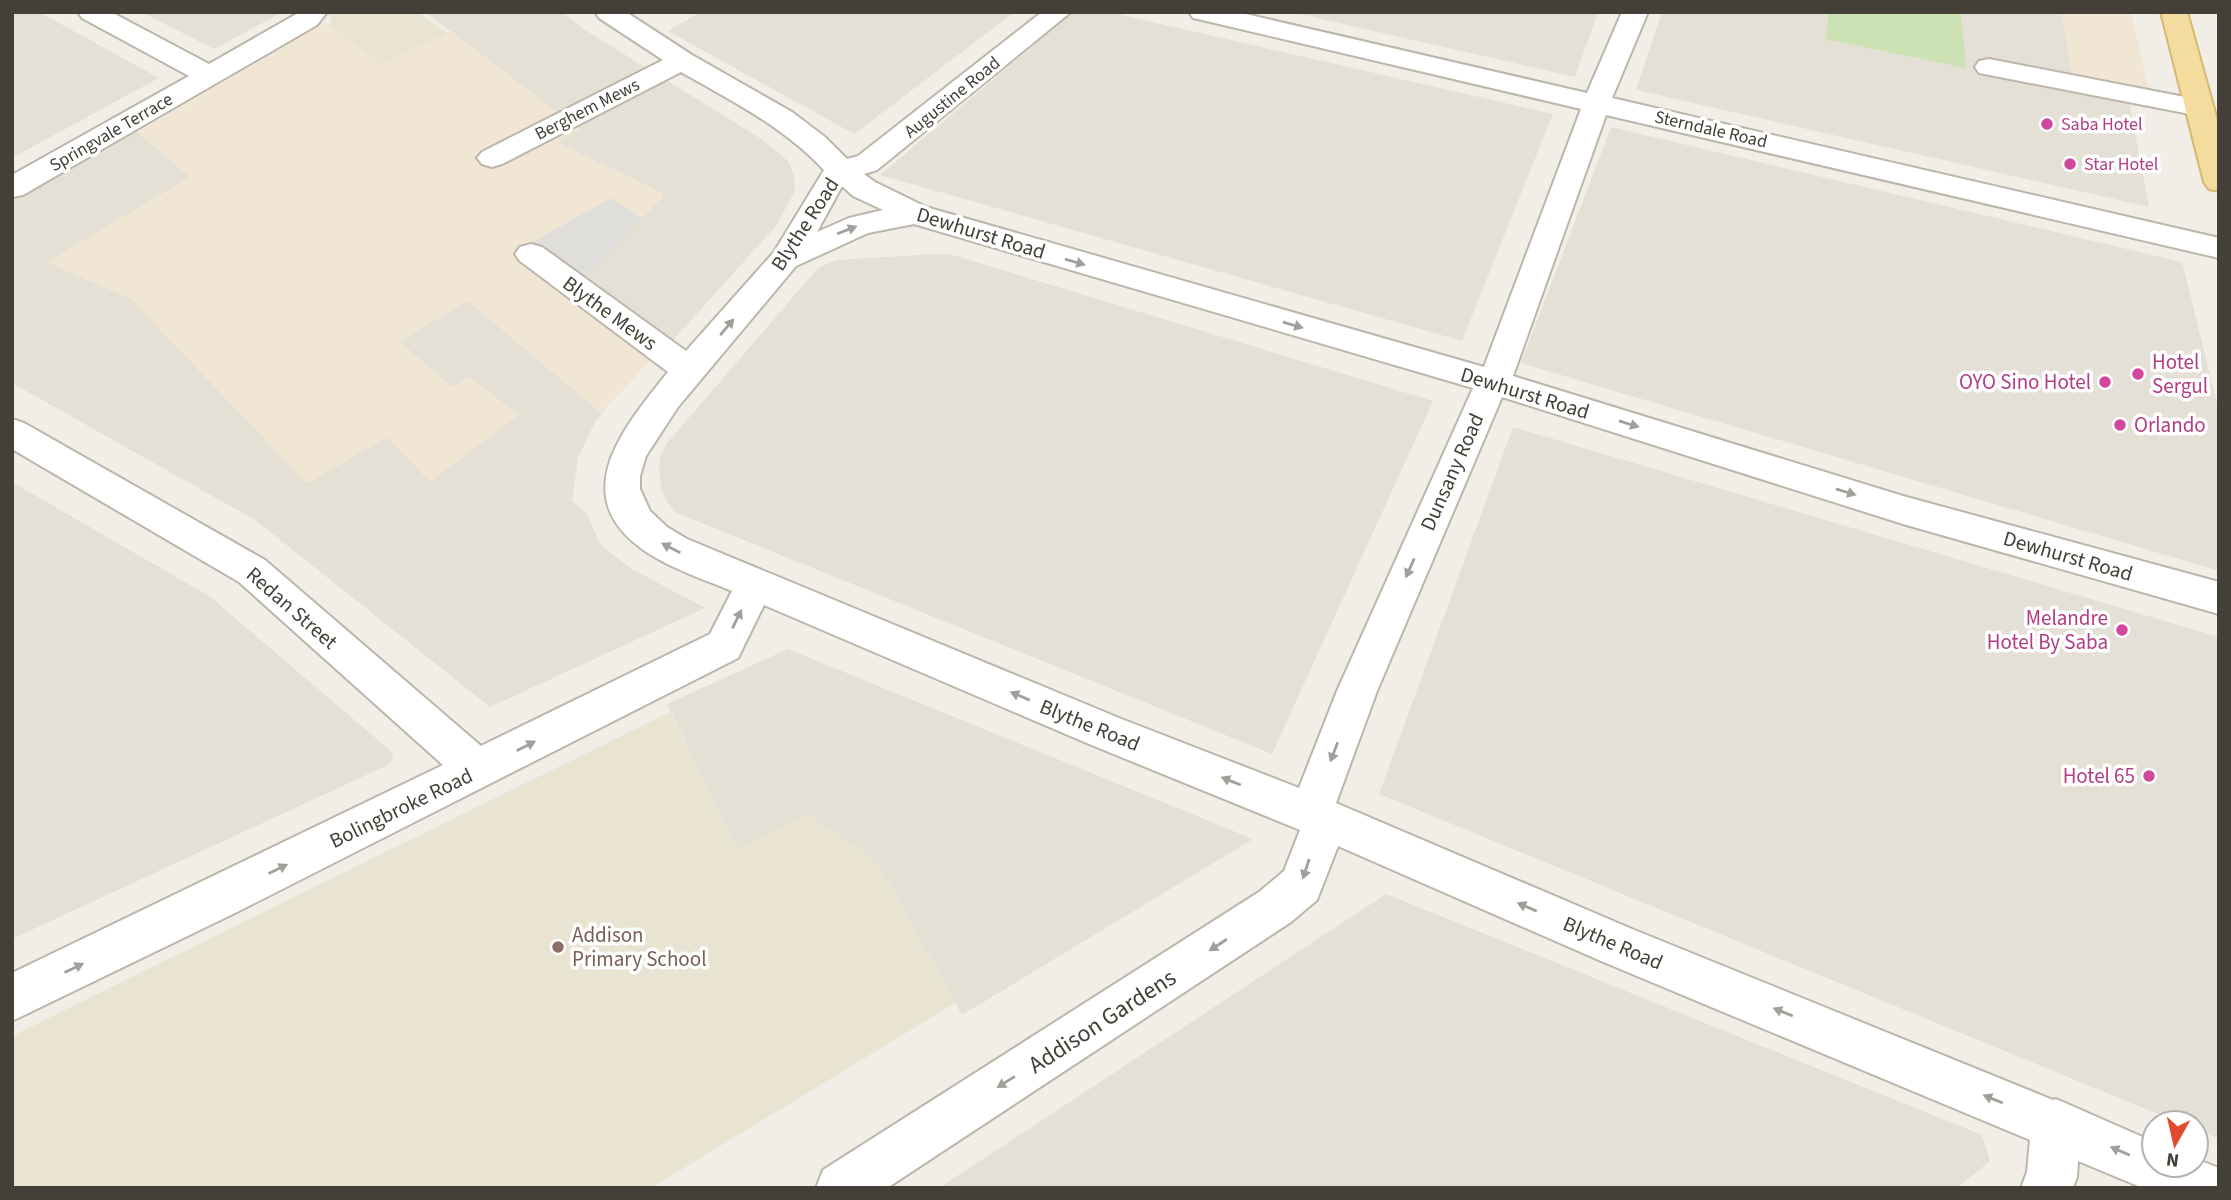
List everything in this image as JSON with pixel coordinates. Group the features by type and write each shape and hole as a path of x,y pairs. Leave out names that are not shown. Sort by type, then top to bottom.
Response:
{"main road":[{"path":"2174,12 2200,108 2214,139 2219,182"}],"street":[{"path":"91,12 210,76"},
{"name":"Blythe Road","path":"608,12 682,61 782,118 815,143 840,169 830,182 799,241 785,260 690,371 642,431 629,453 622,477 625,497 640,527 654,539 674,550 1019,696 1317,817 2205,1188"},
{"name":"Augustine Road","path":"840,169 867,164 1058,12"},
{"name":"Sterndale Road","path":"1202,12 2219,248"},
{"name":"Dunsany Road","path":"1317,817 1357,691 1493,382 1503,365 1597,102 1635,12"},
{"name":"Springvale Terrace","path":"12,188 311,16"},
{"name":"Berghem Mews","path":"492,158 682,61"},
{"path":"1989,67 2200,108"},
{"path":"12,155 41,172"},
{"name":"Dewhurst Road","path":"840,169 864,188 915,214 1493,382 1903,510 2219,598"},
{"path":"785,260 860,225 915,214"},
{"name":"Blythe Mews","path":"531,254 690,371"},
{"name":"Redan Street","path":"12,432 251,571 478,770"},
{"name":"Bolingbroke Road","path":"12,998 478,770 724,646 757,583"},
{"name":"Addison Gardens","path":"841,1188 1275,908 1301,885 1317,817"},
{"path":"2046,1188 2052,1177 2056,1125"}],"shaded area":[{"path":"20,12 39,12 159,78 12,158 12,16"},
{"path":"141,12 283,12 214,49"},
{"path":"328,12 418,12 447,33 381,64 328,25 332,23"},
{"path":"425,12 562,12 585,30 760,138 788,161 794,174 795,191 776,226 667,347 583,282 664,194 556,142 579,129"},
{"path":"700,12 1015,12 854,134 668,31"},
{"path":"1073,12 1109,12 1553,114 1462,341 880,175"},
{"path":"1290,12 1598,12 1575,77"},
{"path":"1662,12 2062,12 2073,81 2127,90 2149,207 1636,90"},
{"path":"2062,12 2131,12 2150,94 2073,81"},
{"path":"325,23 381,64 451,31 580,129 557,143 665,194 574,292 654,356 602,413 468,301 398,342 452,387 470,377 519,415 430,482 387,437 307,484 131,299 47,262 190,177 138,132"},
{"path":"1611,127 2182,262 2219,412 2219,571 1521,363"},
{"path":"135,130 191,177 48,262 131,299 387,436 430,481 518,415 470,377 452,387 398,341 468,301 602,413 578,458 572,501 587,514 600,544 630,568 705,608 490,707 255,520 12,383 12,199"},
{"path":"611,198 642,218 583,282 531,243"},
{"path":"953,255 1433,401 1272,754 677,513 668,503 662,491 659,468 660,457 667,443 819,267 837,260"},
{"path":"1513,427 2219,637 2219,1139 2210,1135 2210,1109 2146,1109 1379,794"},
{"path":"12,482 209,596 392,752 393,759 388,765 12,939"},
{"path":"788,649 1253,839 962,1015 877,862 808,814 736,849 667,704"},
{"name":"Addison Primary School","path":"670,712 736,849 808,814 877,862 955,1003 651,1188 12,1188 12,1036"},
{"path":"1386,894 1982,1135 1990,1161 1957,1188 939,1188"}],"green space":[{"path":"1829,12 1961,12 1966,68 1825,39"}],"place":[{"name":"Saba Hotel","path":"2047,124"},
{"name":"Star Hotel","path":"2070,164"},
{"name":"Hotel Sergul","path":"2138,374"},
{"name":"OYO Sino Hotel","path":"2105,382"},
{"name":"Orlando","path":"2120,425"},
{"name":"Melandre Hotel By Saba","path":"2122,630"},
{"name":"Hotel 65","path":"2149,776"},
{"name":"Addison Primary School","path":"558,947"}]}
